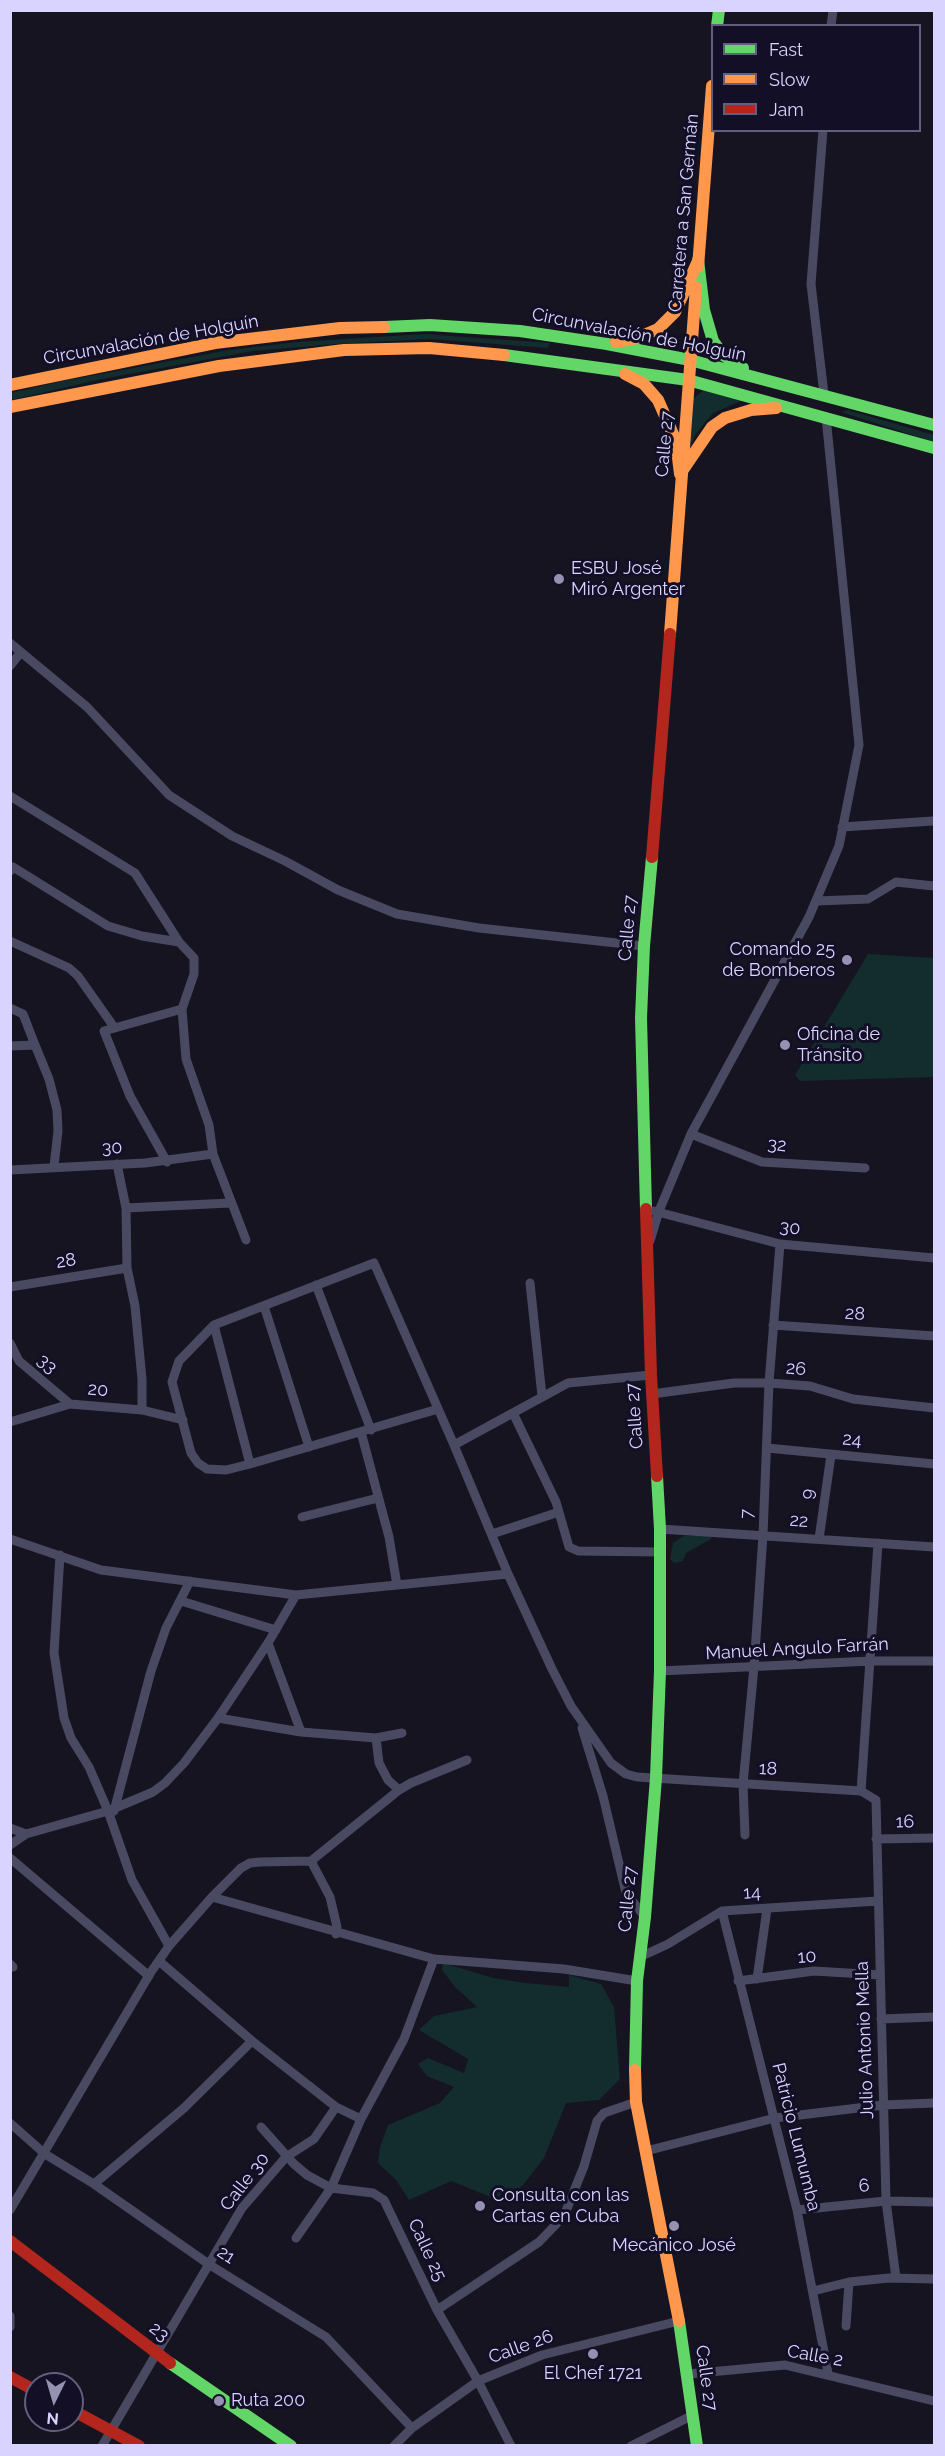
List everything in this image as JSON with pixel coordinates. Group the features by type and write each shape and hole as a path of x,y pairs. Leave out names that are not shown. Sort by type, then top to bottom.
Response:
{"main road":[{"name":"Carretera a San Germán","path":"688,380 711,98"},
{"path":"608,344 637,338 658,329 675,312 698,260"},
{"path":"698,260 704,310 713,341 723,355 762,378"},
{"name":"Circunvalación de Holguín","path":"10,385 215,344 340,328 441,326 520,331 608,344 690,360 934,425"},
{"name":"Circunvalación de Holguín","path":"10,407 219,366 344,350 429,348 614,368 688,380 934,448"},
{"path":"614,368 644,384 658,400 676,441 680,474"},
{"name":"Calle 27","path":"688,380 658,792 644,946 641,1018 646,1252 660,1529 660,1671 656,1779 645,1917 637,1982 636,2102 679,2320 697,2445"},
{"path":"680,474 712,427 725,418 751,410 789,407"},
{"name":"23","path":"10,2241 156,2353 291,2445"},
{"path":"10,2377 24,2385"},
{"path":"84,2417 139,2445"}],"street":[{"path":"823,132 811,284 824,394"},
{"path":"646,1252 659,1211 691,1134 817,901 838,846 859,745 826,417"},
{"path":"10,643 87,707 169,795 232,836 338,890 397,914 479,928 644,946"},
{"path":"10,666 21,652"},
{"path":"10,796 135,873 178,942 194,958 194,975 183,1009 186,1059 209,1125 213,1154 246,1240"},
{"path":"842,827 933,821"},
{"path":"10,871 13,867 108,926 178,942"},
{"path":"817,901 868,899 896,882 934,886"},
{"path":"10,941 69,968 78,976 114,1027"},
{"path":"10,1008 22,1014 49,1079 57,1110 58,1131 54,1166"},
{"path":"167,1161 130,1096 104,1031 183,1009"},
{"path":"10,1046 34,1045"},
{"name":"32","path":"691,1134 762,1162 865,1168"},
{"name":"30","path":"10,1170 167,1161 213,1154"},
{"path":"117,1164 126,1208 127,1268 135,1306 142,1379 142,1410"},
{"path":"126,1208 230,1203"},
{"name":"30","path":"645,1210 659,1211 780,1244 934,1258"},
{"name":"7","path":"745,1835 744,1784 763,1535 769,1383 780,1244"},
{"path":"438,1409 250,1464 226,1470 207,1469 191,1453 172,1382 179,1361 214,1325 374,1263 454,1445 508,1574 552,1669 579,1717 603,1796 626,1893 645,1917"},
{"name":"28","path":"10,1287 127,1268"},
{"path":"530,1283 542,1396"},
{"path":"316,1285 366,1431 397,1584"},
{"path":"264,1306 309,1447"},
{"path":"214,1325 250,1464"},
{"name":"28","path":"773,1325 934,1336"},
{"name":"33","path":"10,1343 19,1361 70,1404"},
{"path":"454,1445 568,1383 651,1375"},
{"name":"26","path":"652,1394 734,1383 769,1383 810,1386 853,1399 934,1408"},
{"name":"20","path":"10,1422 70,1404 142,1410 183,1419"},
{"path":"513,1413 559,1512 569,1547 578,1551 660,1552"},
{"name":"24","path":"767,1449 934,1464"},
{"name":"9","path":"819,1539 831,1455"},
{"path":"302,1518 378,1498"},
{"path":"492,1534 559,1512"},
{"name":"22","path":"660,1529 934,1547"},
{"path":"10,1539 101,1570 296,1595 508,1574"},
{"path":"861,1791 878,1543"},
{"path":"60,1555 54,1653 64,1718 72,1738 112,1812 132,1881 169,1946"},
{"path":"112,1812 151,1671 166,1628 190,1581"},
{"path":"10,1845 26,1834 112,1812 153,1792 165,1783 184,1763 218,1718 268,1643 296,1595"},
{"path":"181,1601 276,1630"},
{"path":"268,1643 301,1732"},
{"name":"Manuel Angulo Farrán","path":"660,1671 871,1661 934,1661"},
{"name":"18","path":"579,1717 611,1763 626,1774 656,1779 861,1791 876,1800"},
{"path":"218,1718 301,1732 376,1738 402,1733"},
{"path":"376,1738 380,1763 388,1779 399,1790"},
{"path":"10,2210 148,1976 169,1946 241,1868 250,1863 311,1861 399,1790 467,1760"},
{"name":"Julio Antonio Mella","path":"876,1800 886,2201 896,2278"},
{"path":"10,1828 26,1834"},
{"name":"16","path":"876,1839 934,1838"},
{"path":"10,1858 148,1976"},
{"path":"311,1861 330,1897 337,1926 336,1934"},
{"path":"212,1897 336,1934 434,1959 564,1969 637,1982"},
{"name":"14","path":"640,1957 668,1944 722,1911 878,1901"},
{"path":"757,1979 767,1909"},
{"name":"Patricio Lumumba","path":"722,1911 738,1981 776,2118 797,2210 828,2373"},
{"path":"296,2238 331,2188 361,2119 404,2039 434,1959"},
{"path":"159,1961 252,2041 336,2107 361,2119"},
{"name":"10","path":"738,1981 814,1971 880,1975"},
{"path":"881,2019 934,2017"},
{"path":"94,2184 184,2108 252,2041"},
{"path":"437,2310 539,2242 564,2216 584,2166 597,2121 604,2113 636,2102"},
{"path":"646,2151 776,2118 883,2105 934,2103"},
{"name":"Calle 30","path":"102,2445 242,2208 286,2157 314,2139 336,2107"},
{"name":"21","path":"10,2124 45,2154 94,2184 210,2265 326,2337 412,2428"},
{"name":"Calle 25","path":"261,2127 286,2157 308,2175 331,2188 373,2193 384,2200 437,2310 478,2381 511,2445"},
{"name":"6","path":"797,2210 886,2201 934,2202"},
{"path":"813,2291 849,2282 896,2278 934,2279"},
{"path":"846,2326 849,2282"},
{"name":"Calle 26","path":"394,2445 412,2428 478,2381 542,2355 679,2320"},
{"name":"Calle 2","path":"688,2374 785,2365 828,2373 934,2401"},
{"path":"631,2445 693,2415"}],"green space":[{"path":"424,334 550,343 548,348 430,339 253,351 97,380 11,400 10,393 229,350 297,342"},
{"path":"706,388 744,400 713,413 695,435 689,450 692,400"},
{"path":"847,410 934,435 934,442 841,412"},
{"path":"868,954 934,958 934,1077 800,1081 795,1075"},
{"path":"684,1536 712,1536 711,1539 686,1553 683,1561 674,1563 670,1559 673,1543"},
{"path":"443,1963 493,1978 525,1983 569,1987 569,1975 601,1984 614,2007 620,2079 599,2100 566,2103 544,2158 523,2185 503,2202 451,2181 409,2200 396,2180 378,2163 380,2147 388,2125 440,2103 454,2087 427,2076 418,2064 428,2058 464,2073 468,2059 419,2030 434,2016 477,2007 456,1988 442,1970"}],"traffic: fast":[{"path":"717,24 719,10"},
{"path":"698,260 704,310 713,341 723,355 743,368"},
{"path":"384,327 430,325 520,331 607,344 690,360 934,425"},
{"path":"504,355 688,380 934,448"},
{"path":"646,1209 641,1018 644,946 652,857"},
{"path":"635,2070 637,1981 645,1917 656,1778 660,1671 660,1529 657,1476"},
{"path":"679,2321 697,2446"},
{"path":"170,2363 291,2446"}],"traffic: slow":[{"path":"698,267 711,99"},
{"path":"616,342 637,338 658,329 675,312 698,261"},
{"path":"670,634 696,287"},
{"path":"10,385 215,343 340,328 384,327"},
{"path":"10,407 219,366 344,350 429,348 504,355"},
{"path":"625,374 644,384 658,400 676,441 680,474"},
{"path":"680,474 712,427 725,418 751,410 776,408"},
{"path":"635,2070 636,2102 679,2321"}],"traffic: jam":[{"path":"652,857 670,634"},
{"path":"646,1209 651,1375 657,1476"},
{"path":"10,2241 170,2363"},
{"path":"10,2377 24,2385"},
{"path":"84,2416 139,2446"}],"place":[{"name":"ESBU José Miró Argenter","path":"559,579"},
{"name":"Comando 25 de Bomberos","path":"847,960"},
{"name":"Oficina de Tránsito","path":"785,1045"},
{"name":"Consulta con las Cartas en Cuba","path":"480,2206"},
{"name":"Mecánico José","path":"674,2226"},
{"name":"El Chef 1721","path":"593,2354"},
{"name":"Ruta 200","path":"219,2401"}]}
